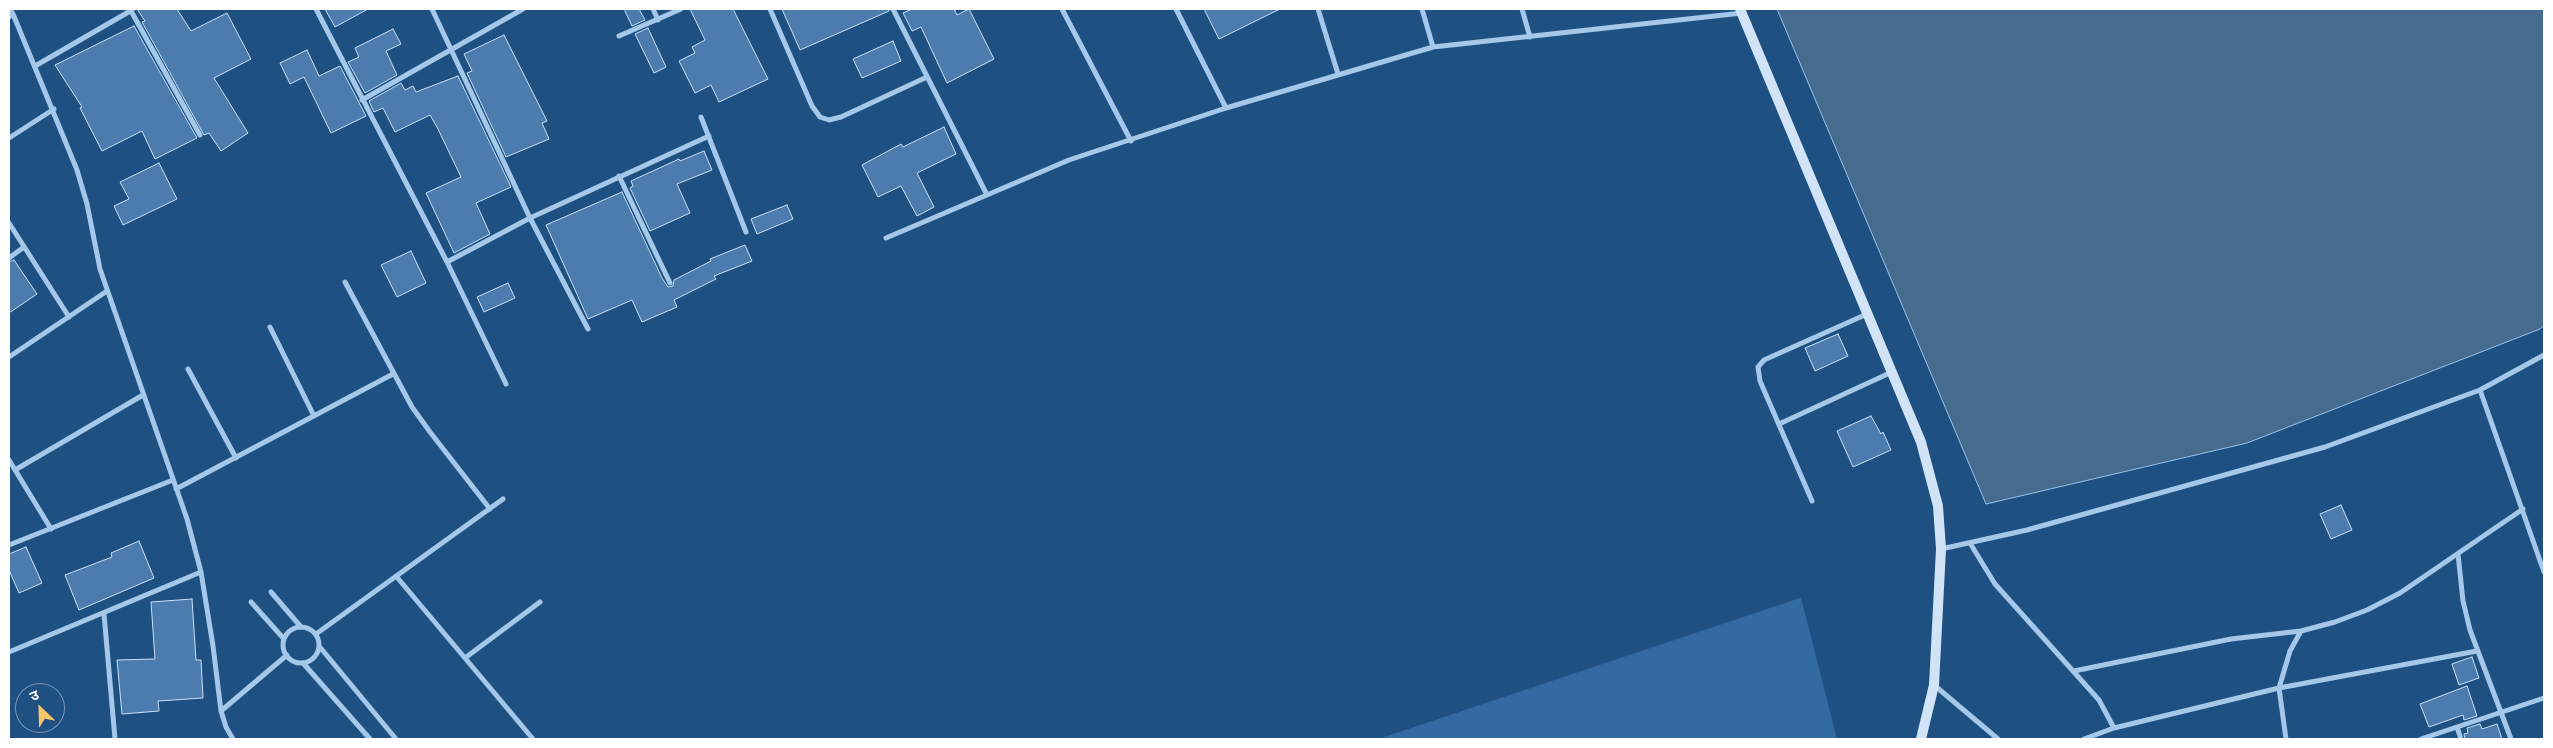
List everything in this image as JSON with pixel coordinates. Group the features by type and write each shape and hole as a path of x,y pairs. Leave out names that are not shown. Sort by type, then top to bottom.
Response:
{"main road":[{"path":"1741,11 1921,442 1938,506 1941,550 1934,685 1922,739"}],"street":[{"path":"316,9 447,262 506,384"},
{"path":"432,9 452,48 530,218 588,329"},
{"path":"362,100 523,9"},
{"path":"653,9 658,20"},
{"path":"619,36 682,9"},
{"path":"770,9 812,106 820,117 829,120 841,117 927,77"},
{"path":"893,9 987,195"},
{"path":"1062,9 1131,141"},
{"path":"1176,9 1226,108"},
{"path":"1318,9 1338,74"},
{"path":"1422,9 1433,47"},
{"path":"1522,9 1530,37"},
{"path":"35,66 133,10 200,135"},
{"path":"886,238 1069,160 1226,108 1433,47 1741,11"},
{"path":"11,13 54,109 77,170 87,204 94,246 107,291 176,489 201,572 221,711 226,727 233,739"},
{"path":"9,138 54,109"},
{"path":"701,117 746,232"},
{"path":"447,262 530,218 709,136"},
{"path":"619,176 670,283"},
{"path":"9,223 69,317"},
{"path":"9,258 24,248"},
{"path":"344,282 393,374 430,432 490,509"},
{"path":"9,357 107,291"},
{"path":"1812,500 1760,381 1758,367 1764,360 1868,314"},
{"path":"270,327 314,416"},
{"path":"1941,550 2027,530 2325,447 2480,390 2544,355"},
{"path":"188,369 236,458"},
{"path":"1779,424 1892,372"},
{"path":"176,489 393,374"},
{"path":"2480,390 2544,572"},
{"path":"15,470 143,395"},
{"path":"9,460 51,529"},
{"path":"9,546 173,480"},
{"path":"316,634 503,499"},
{"path":"2074,671 2230,639 2301,630 2335,622 2367,610 2400,593 2523,509"},
{"path":"1970,543 1995,584 2099,700 2114,728"},
{"path":"2458,554 2463,602 2477,651 2511,739"},
{"path":"9,652 201,572"},
{"path":"396,576 532,739"},
{"path":"271,592 302,627 316,634 320,646 396,739"},
{"path":"251,602 284,639"},
{"path":"465,658 540,602"},
{"path":"104,614 114,739"},
{"path":"302,627 291,630 284,639 284,650 287,655 297,662 303,663 314,657 320,646"},
{"path":"2286,739 2279,688 2290,652 2301,630"},
{"path":"2084,739 2114,728 2279,688 2477,651"},
{"path":"221,711 287,655"},
{"path":"303,663 370,739"},
{"path":"1934,685 1998,739"},
{"path":"2421,739 2544,699"},
{"path":"2458,727 2462,739"},
{"path":"1991,733 1992,739"}],"shaded area":[{"path":"1777,9 2544,9 2544,325 2540,329 2247,443 1986,504"},
{"path":"1800,598 1837,739 1378,739"}],"building":[{"path":"137,9 177,9 191,31 227,13 251,59 214,78 248,133 221,151 209,133 204,135 142,22 145,21"},
{"path":"325,9 368,9 335,27"},
{"path":"624,9 639,9 645,20 632,26"},
{"path":"690,9 733,9 768,79 719,102 711,85 695,93 679,61 695,53 692,47 705,40"},
{"path":"782,9 889,9 889,11 800,50"},
{"path":"912,9 954,9 957,15 969,9 994,59 947,83 921,27 912,31 903,13"},
{"path":"1204,9 1280,9 1219,39"},
{"path":"134,26 197,138 155,159 142,131 102,151 80,108 82,107 55,65"},
{"path":"648,28 666,67 654,73 635,34"},
{"path":"393,29 401,44 386,51 397,75 365,93 348,62 359,57 355,48"},
{"path":"504,35 547,121 542,123 549,139 506,157 467,73 472,71 464,54"},
{"path":"893,41 901,61 862,78 853,59"},
{"path":"307,50 319,76 340,66 366,116 331,133 304,77 290,84 280,63"},
{"path":"458,76 511,187 476,203 490,234 454,253 426,193 461,177 437,127 430,115 395,132 383,108 374,112 369,101 401,83 405,90 413,86 416,92"},
{"path":"944,127 956,154 917,173 934,207 917,216 901,186 878,197 862,165 901,144 903,147"},
{"path":"704,151 712,170 677,184 690,213 650,231 630,188 633,186 631,181 679,159 680,161"},
{"path":"159,163 177,199 123,225 114,206 129,199 120,182"},
{"path":"622,192 668,287 673,286 674,280 711,261 710,259 745,245 752,261 714,276 716,279 674,300 677,307 642,322 632,300 588,319 546,225"},
{"path":"787,205 793,219 757,234 751,219"},
{"path":"411,251 426,283 397,297 381,265"},
{"path":"14,260 37,294 9,313 9,262"},
{"path":"508,283 515,298 484,312 477,297"},
{"path":"1838,334 1848,356 1815,371 1805,348"},
{"path":"1871,416 1881,434 1883,432 1891,450 1853,467 1837,431"},
{"path":"2341,505 2352,530 2331,539 2320,514"},
{"path":"139,541 154,578 79,610 65,575 112,557 111,553"},
{"path":"26,547 42,583 19,593 9,570 9,554"},
{"path":"192,599 196,660 201,660 203,698 158,701 159,711 122,714 117,660 155,659 151,602"},
{"path":"2472,657 2479,678 2459,685 2452,664"},
{"path":"2467,686 2477,716 2464,720 2463,715 2429,727 2420,704"},
{"path":"2480,724 2482,729 2497,724 2502,739 2465,739 2464,734 2468,733 2467,728"}]}
